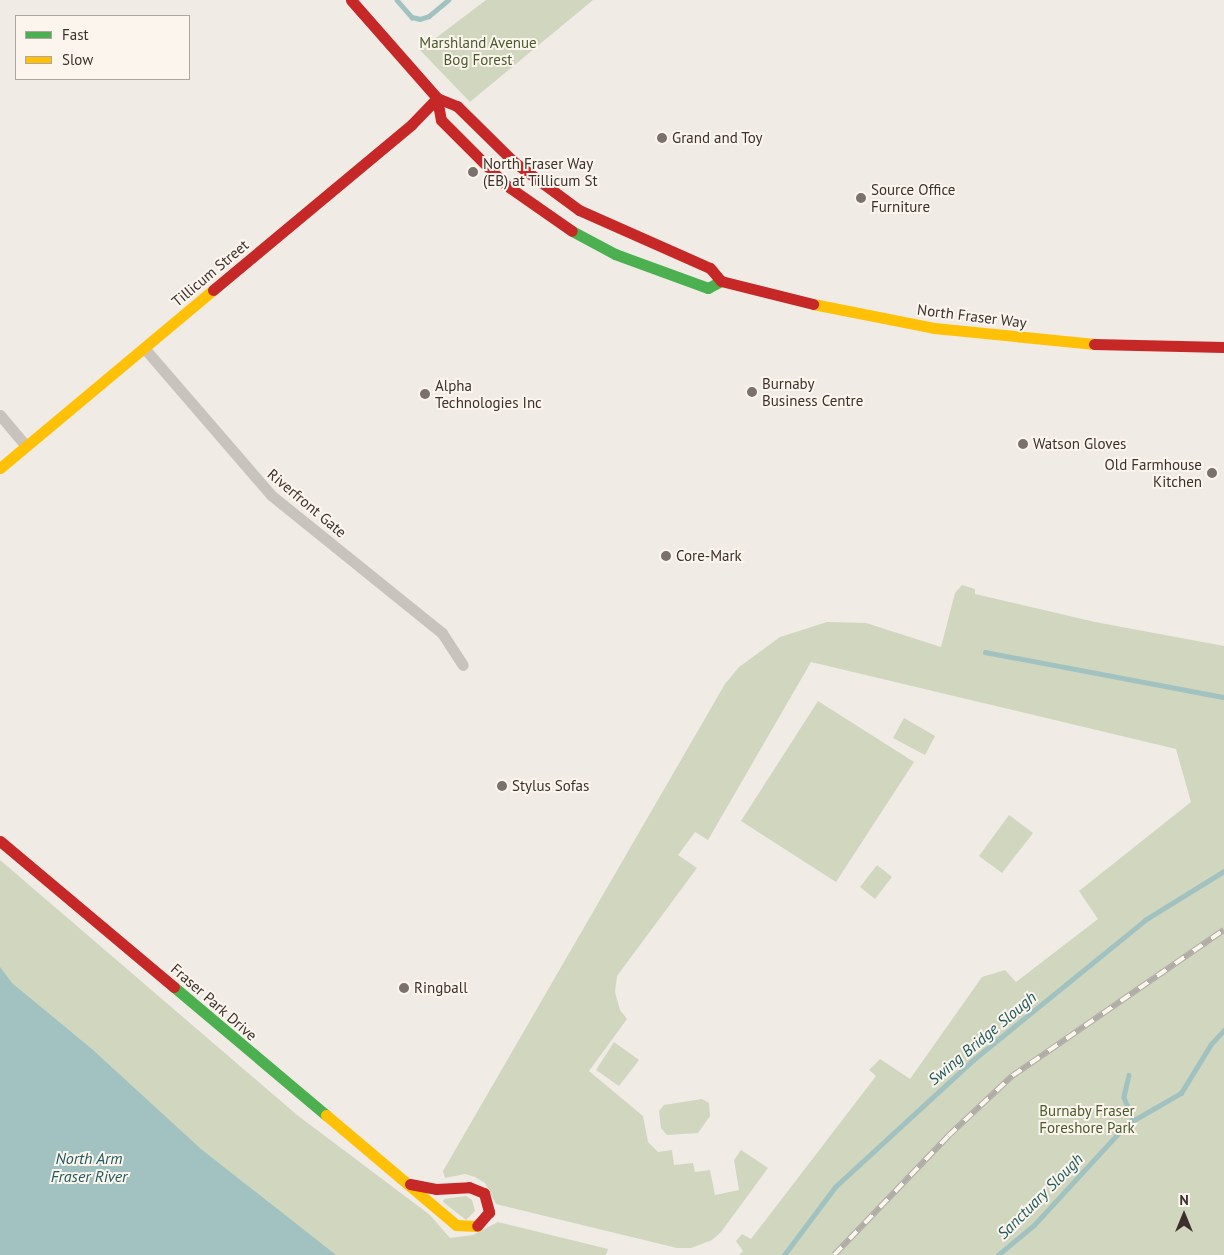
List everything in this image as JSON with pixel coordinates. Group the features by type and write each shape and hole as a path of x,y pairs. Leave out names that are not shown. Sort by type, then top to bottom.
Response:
{"street":[{"name":"North Fraser Way","path":"352,0 437,98 457,106 514,162 579,210 652,245 710,268 721,281 864,316 934,328 1105,345 1224,347"},
{"name":"North Fraser Way","path":"437,98 442,120 506,185 554,221 615,254 680,280 708,288 721,281"},
{"name":"Tillicum Street","path":"0,468 145,349 412,124 437,98"},
{"name":"Riverfront Gate","path":"145,349 271,495 442,633 463,665"},
{"path":"0,415 26,446"},
{"name":"Fraser Park Drive","path":"0,841 260,1062 463,1228 476,1227 489,1212 488,1199 479,1190 469,1187 436,1189 410,1184"}],"green space":[{"name":"Marshland Avenue Bog Forest","path":"486,0 593,0 470,102 420,50"},
{"name":"Burnaby Fraser Foreshore Park","path":"962,585 975,589 975,594 1095,622 1224,646 1224,1255 739,1255 743,1251 736,1241 742,1234 751,1239 876,1076 869,1070 880,1059 910,1079 982,977 1005,970 1016,982 1098,919 1079,891 1191,802 1176,749 811,662 708,840 695,832 678,855 697,868 617,976 615,992 620,1010 627,1019 589,1071 643,1116 648,1142 658,1152 672,1150 674,1165 693,1163 695,1172 710,1170 715,1195 739,1190 734,1160 741,1150 768,1168 721,1232 712,1240 691,1248 677,1248 496,1204 485,1183 475,1177 465,1174 445,1178 443,1171 725,684 739,667 780,637 827,622 866,623 941,647 955,593"},
{"path":"818,701 914,762 836,882 741,821"},
{"path":"904,718 935,736 925,755 893,738"},
{"path":"1009,815 1033,833 1002,873 979,856"},
{"path":"0,860 297,1115 430,1215 450,1238 473,1235 498,1222 608,1249 606,1255 278,1255 0,1008"},
{"path":"877,865 892,877 875,899 860,887"},
{"path":"614,1042 639,1060 619,1086 596,1070"},
{"path":"702,1099 709,1103 710,1116 698,1133 667,1135 661,1128 659,1111 664,1105"},
{"path":"466,1196 472,1200 475,1211 466,1220 443,1202 444,1199"}],"water":[{"name":"North Arm Fraser River","path":"0,967 12,983 93,1050 201,1149 336,1255 0,1255"}],"waterway":[{"path":"397,0 412,17 420,19 429,16 448,0"},
{"path":"985,652 1224,697"},
{"name":"Swing Bridge Slough","path":"784,1255 835,1187 973,1060 1145,920 1224,871"},
{"name":"Sanctuary Slough","path":"998,1255 1034,1225 1127,1124 1181,1093 1211,1044 1224,1030"},
{"path":"1129,1075 1124,1097 1133,1120"}],"railway":[{"path":"834,1255 948,1136 1012,1076 1224,930"}],"traffic: fast":[{"path":"572,231 615,254 708,288 721,281"},
{"path":"174,987 326,1115"}],"traffic: slow":[{"path":"0,468 213,290"},
{"path":"813,304 934,328 1094,344"},
{"path":"326,1115 456,1225 477,1226"}],"traffic: jam":[{"path":"351,0 437,98 441,120 506,185 572,231"},
{"path":"437,98 457,106 514,162 579,210 710,268 721,281 813,304"},
{"path":"213,290 412,124 437,98"},
{"path":"1094,344 1224,347"},
{"path":"0,841 174,987"},
{"path":"410,1184 436,1189 469,1187 484,1193 489,1212 477,1226"}],"place":[{"name":"Grand and Toy","path":"662,138"},
{"name":"North Fraser Way (EB) at Tillicum St","path":"473,172"},
{"name":"Source Office Furniture","path":"861,198"},
{"name":"Burnaby Business Centre","path":"752,392"},
{"name":"Alpha Technologies Inc","path":"425,394"},
{"name":"Watson Gloves","path":"1023,444"},
{"name":"Old Farmhouse Kitchen","path":"1212,473"},
{"name":"Core-Mark","path":"666,556"},
{"name":"Stylus Sofas","path":"502,786"},
{"name":"Ringball","path":"404,988"}]}
